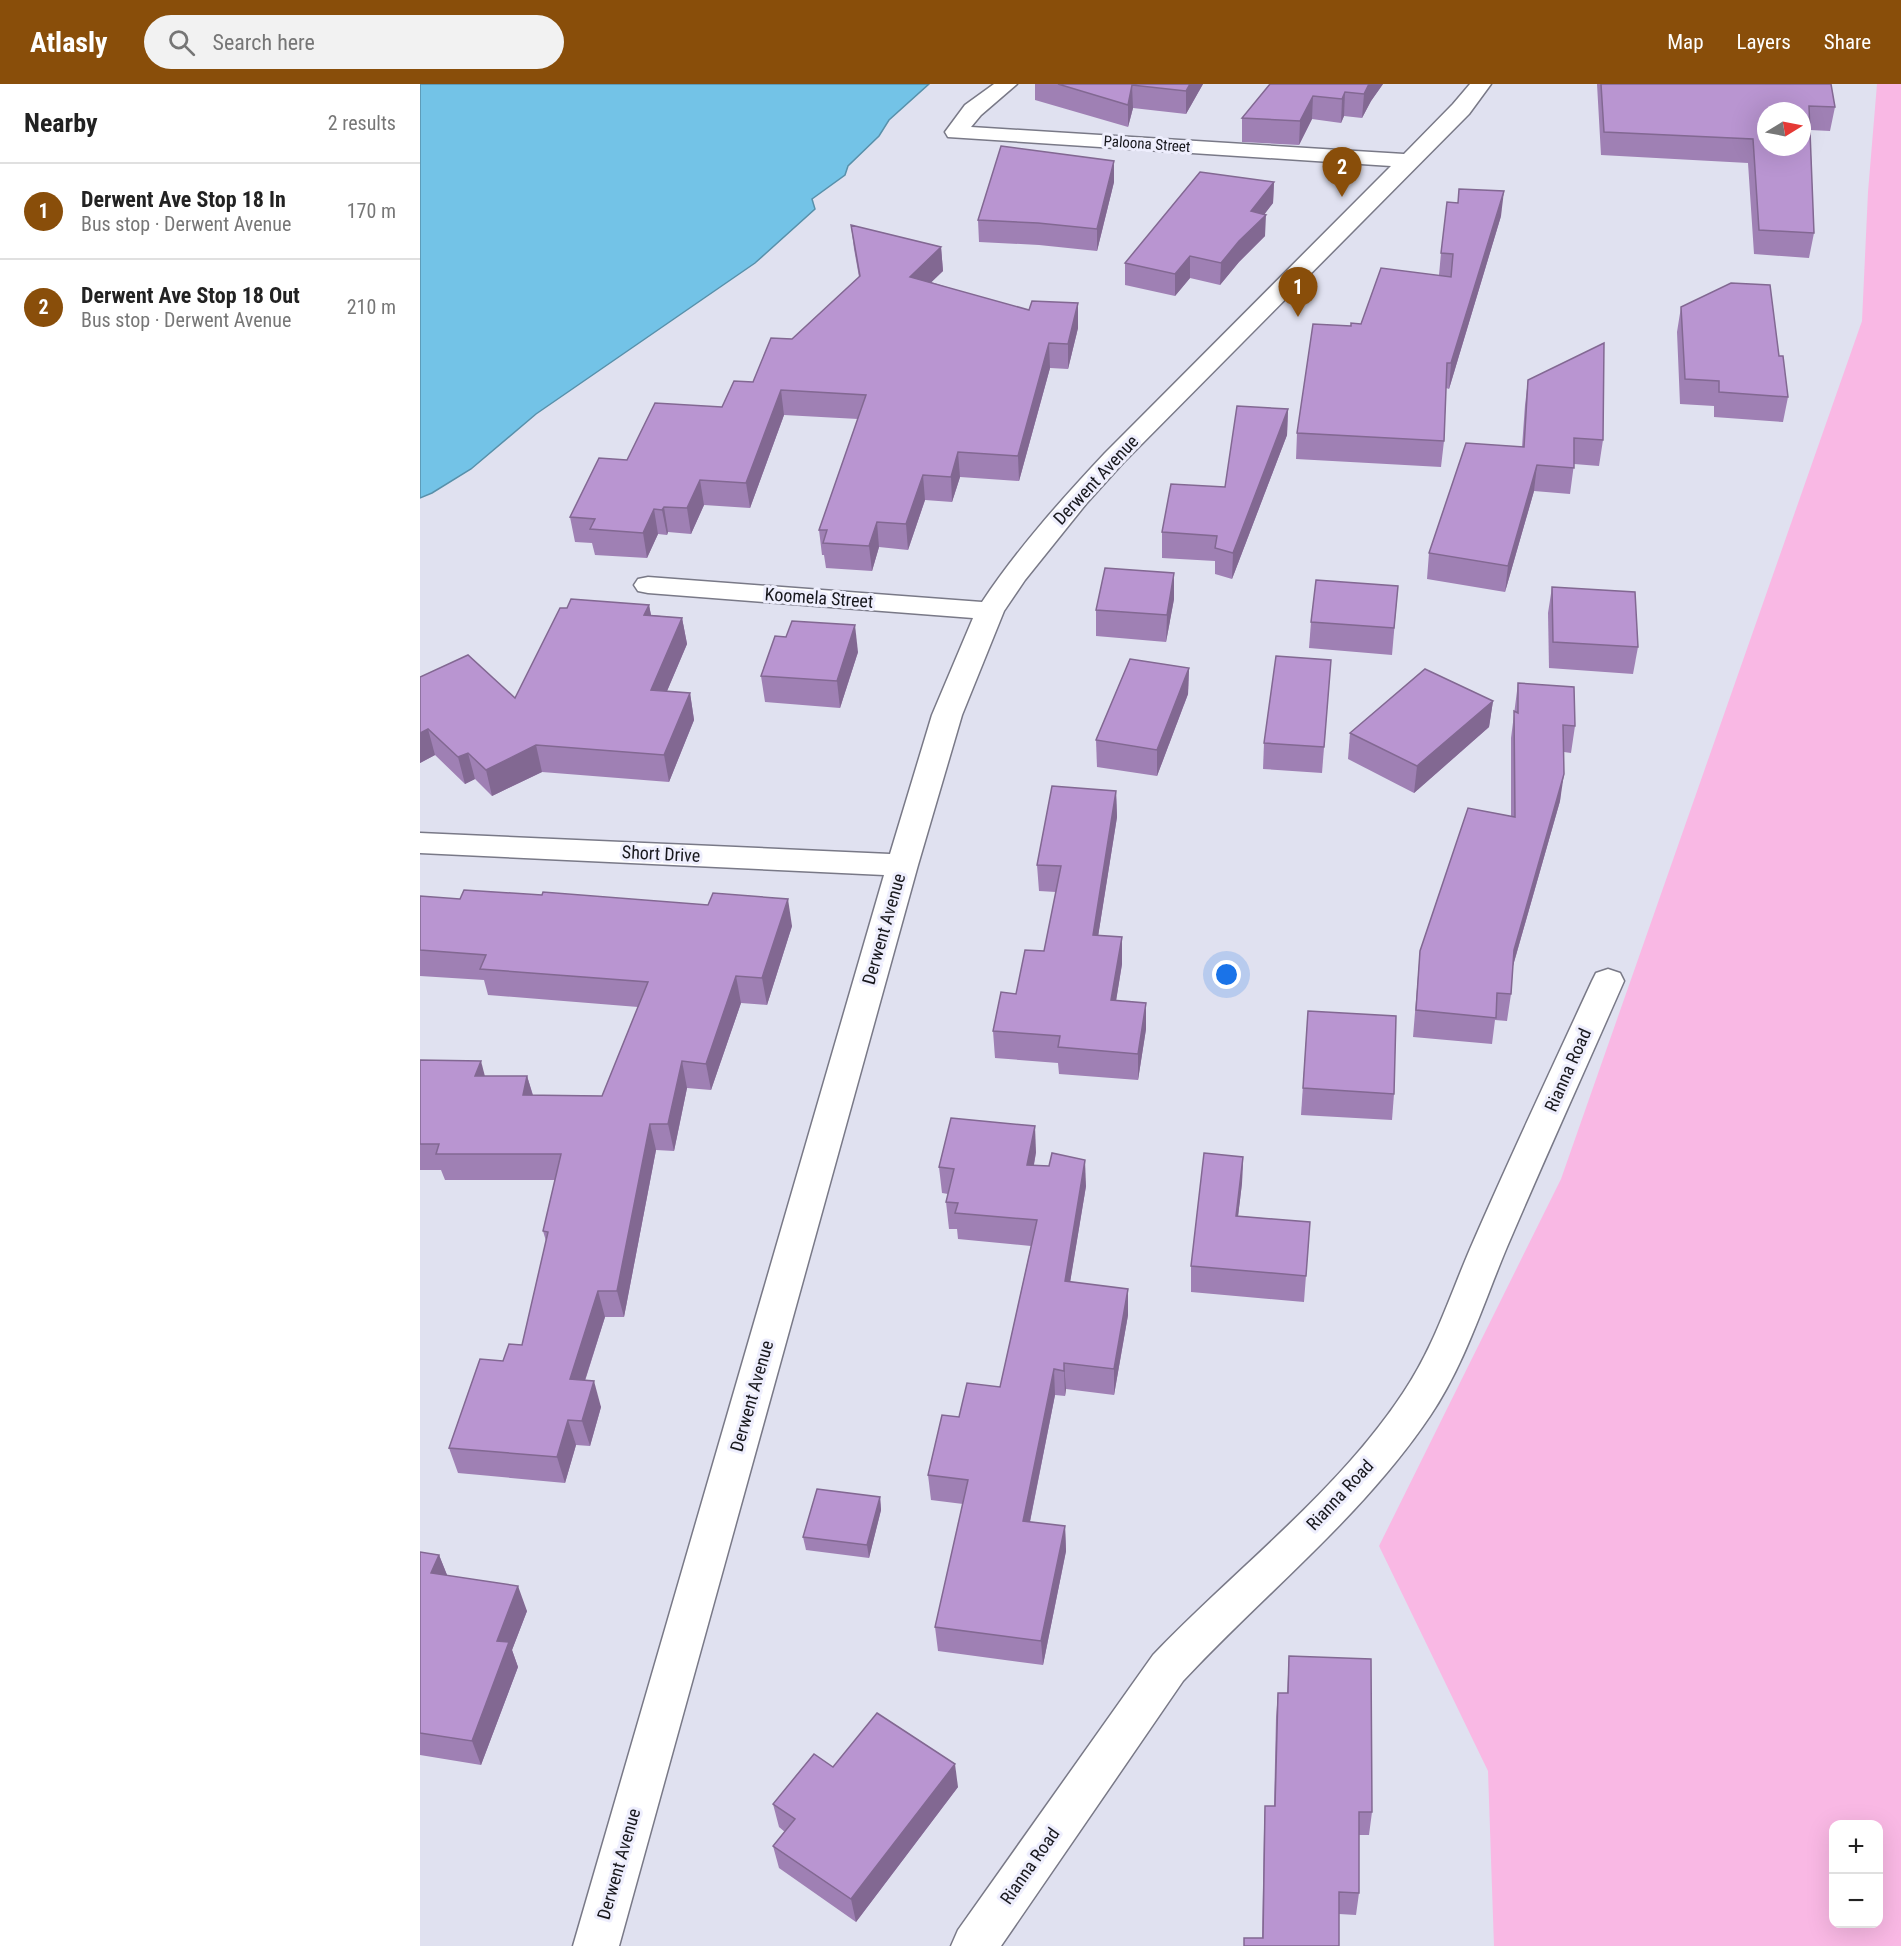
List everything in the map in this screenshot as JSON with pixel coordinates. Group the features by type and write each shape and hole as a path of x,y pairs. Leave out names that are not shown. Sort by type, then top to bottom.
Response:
{"street":[{"name":"Paloona Street","path":"1007,84 973,110 956,132 1409,161"},
{"name":"Derwent Avenue","path":"596,1946 902,865 947,716 990,611 1045,536 1114,458 1461,109 1481,84"},
{"name":"Koomela Street","path":"648,585 990,611"},
{"name":"Short Drive","path":"420,843 902,865"},
{"name":"Rianna Road","path":"974,1946 1168,1668 1200,1634 1330,1510 1380,1452 1417,1404 1447,1350 1488,1249 1608,981"}],"shaded area":[{"path":"1877,84 1901,84 1901,1946 1494,1946 1488,1771 1379,1546 1561,1179 1862,321 1868,192"}],"water":[{"path":"420,84 929,84 889,120 879,136 848,166 845,175 812,199 815,209 755,263 536,414 471,469 420,498"}],"building":[{"path":"1058,84 1190,84 1186,91 1132,85 1128,105"},
{"path":"1270,84 1369,84 1364,94 1345,92 1342,99 1313,96 1300,121 1242,118"},
{"path":"1601,84 1831,84 1835,107 1811,106 1811,102 1757,102 1757,156 1811,156 1814,233 1759,230 1753,139 1604,132"},
{"path":"1001,146 1114,161 1097,229 978,220"},
{"path":"1200,172 1274,182 1251,211 1266,215 1239,241 1221,263 1190,256 1175,274 1125,263"},
{"path":"1459,189 1504,191 1451,363 1447,363 1444,441 1297,433 1313,324 1351,326 1351,323 1361,324 1381,268 1451,277 1453,254 1441,253 1447,202 1458,203"},
{"path":"851,225 941,247 910,277 1029,310 1032,301 1078,303 1068,344 1049,343 1018,456 958,452 951,477 923,475 906,524 877,522 869,546 823,543 827,530 819,530 866,395 781,390 746,483 700,480 687,508 654,509 643,533 590,529 595,519 570,517 599,458 627,460 655,403 722,407 734,381 753,382 771,338 792,339 860,276"},
{"path":"1731,283 1770,285 1779,356 1783,356 1788,397 1719,392 1719,381 1685,379 1681,307"},
{"path":"1604,343 1603,440 1574,438 1574,468 1537,465 1508,566 1429,553 1466,443 1524,447 1528,380"},
{"path":"1237,406 1288,409 1233,553 1215,548 1217,536 1162,532 1171,484 1225,487"},
{"path":"1105,568 1174,573 1167,615 1096,610"},
{"path":"1316,580 1398,586 1394,628 1311,622"},
{"path":"1552,587 1635,592 1638,647 1553,642"},
{"path":"571,599 649,605 644,615 682,618 651,690 690,693 664,755 536,745 486,770 468,753 458,757 428,729 420,733 420,677 468,655 515,698 560,608 567,608"},
{"path":"792,621 855,625 837,681 761,676 775,636 786,637"},
{"path":"1276,656 1331,660 1324,747 1264,743"},
{"path":"1130,659 1189,668 1157,750 1096,740"},
{"path":"1425,669 1493,701 1417,766 1350,733"},
{"path":"1518,683 1574,687 1575,726 1563,725 1564,774 1514,950 1511,994 1497,993 1496,1018 1416,1010 1420,951 1468,808 1515,817 1514,711 1518,713"},
{"path":"1052,786 1116,791 1093,935 1122,937 1111,1000 1146,1003 1138,1054 1058,1047 1060,1036 993,1031 1001,992 1016,994 1025,950 1044,951 1061,866 1037,865"},
{"path":"464,890 542,895 543,892 708,905 713,893 788,899 762,978 736,976 706,1064 682,1061 668,1124 650,1124 617,1291 598,1291 570,1379 594,1381 582,1421 568,1420 557,1457 449,1448 480,1359 503,1361 509,1344 522,1345 548,1232 543,1231 561,1154 436,1154 439,1144 420,1144 420,1060 481,1061 475,1076 527,1076 523,1095 602,1096 648,982 480,969 486,955 420,950 420,896 460,899"},
{"path":"1308,1011 1396,1016 1394,1094 1303,1088"},
{"path":"951,1118 1035,1126 1027,1165 1049,1166 1052,1153 1085,1160 1065,1281 1128,1289 1114,1369 1064,1363 1064,1371 1054,1369 1023,1521 1065,1526 1041,1641 935,1627 968,1480 928,1475 942,1415 959,1417 967,1383 1000,1387 1037,1220 955,1213 958,1203 946,1202 954,1169 939,1167"},
{"path":"1204,1153 1243,1157 1236,1216 1310,1222 1306,1276 1191,1266"},
{"path":"817,1489 880,1497 867,1545 803,1537"},
{"path":"420,1552 439,1555 431,1573 518,1586 497,1641 509,1642 472,1741 420,1733"},
{"path":"1289,1656 1371,1659 1372,1812 1359,1812 1359,1893 1339,1892 1339,1946 1244,1946 1244,1938 1263,1938 1265,1806 1275,1806 1278,1693 1288,1693"},
{"path":"877,1713 955,1764 851,1899 773,1846 795,1819 773,1804 814,1754 833,1767"}],"place":[{"name":"Derwent Ave Stop 18 Out","path":"1342,197"},
{"name":"Derwent Ave Stop 18 In","path":"1298,317"}]}
